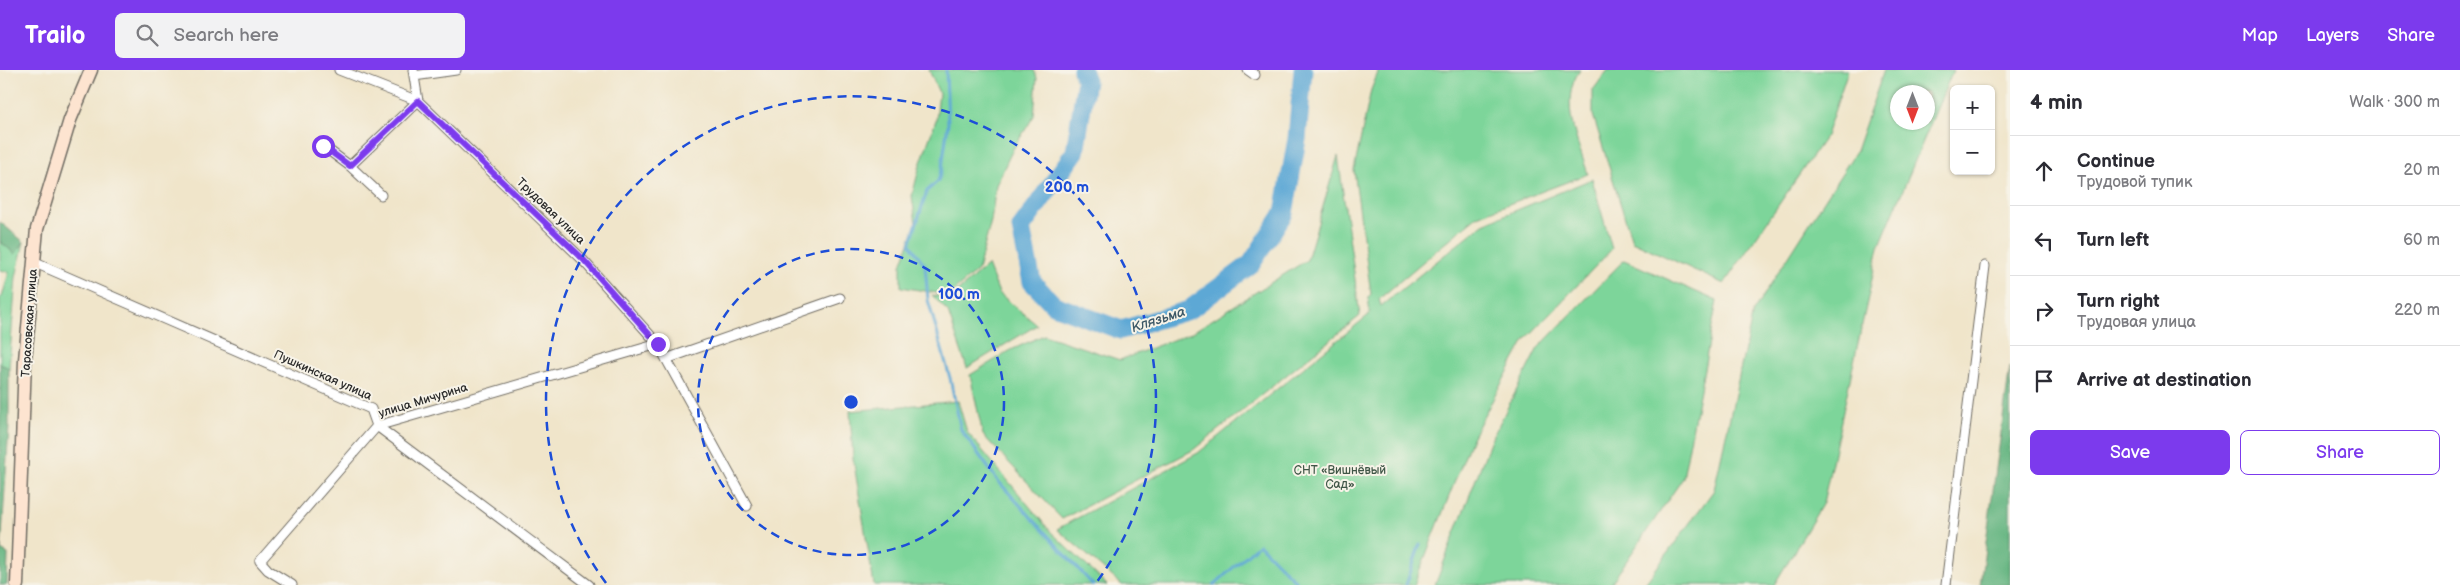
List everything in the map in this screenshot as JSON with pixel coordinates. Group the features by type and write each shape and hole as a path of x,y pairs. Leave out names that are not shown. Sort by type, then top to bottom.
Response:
{"main road":[{"name":"Тарасовская улица","path":"17,585 25,360 37,229 70,120 91,70"}],"street":[{"path":"340,70 418,101"},
{"path":"418,101 414,73 456,70"},
{"path":"350,166 418,101"},
{"name":"Трудовая улица","path":"418,101 582,258 658,344 746,506"},
{"path":"323,146 350,166 381,195"},
{"name":"Пушкинская улица","path":"33,262 370,409 377,426 589,585"},
{"path":"1946,585 1985,266"},
{"path":"666,359 840,298"},
{"name":"улица Мичурина","path":"292,585 268,570 260,562 377,426 658,344"}],"green space":[{"path":"929,70 1034,70 1037,78 1034,116 1013,149 996,185 991,221 978,270 949,295 901,287 901,265 916,224 912,196 920,165 936,120 939,93"},
{"name":"СНТ «Вишнёвый Сад»","path":"1379,70 1580,70 1574,82 1570,108 1575,135 1588,174 1477,216 1379,299 1381,306 1483,224 1592,179 1612,249 1525,340 1472,438 1414,585 1122,585 1057,529 1198,453 1370,314 1368,297 1371,294 1354,170 1371,90"},
{"path":"1608,70 1848,70 1826,136 1724,284 1632,241 1593,115 1593,90"},
{"path":"1884,70 1953,70 1935,113 1935,85 1890,85 1890,130 1928,130 1879,247 1823,503 1774,585 1644,585 1714,490 1753,312 1856,151"},
{"path":"1338,156 1360,316 1193,450 1062,519 983,435 970,375 1011,350 1044,335 1120,360 1191,333 1307,260"},
{"path":"0,222 24,242 15,254 0,241"},
{"path":"0,241 15,254 24,242 16,277 9,368 0,364 0,297 2,297 9,272 0,270"},
{"path":"1624,260 1717,301 1683,478 1610,585 1435,585 1491,440 1538,348"},
{"path":"988,265 999,293 1037,325 967,368 948,312 932,295 950,298"},
{"path":"0,364 9,368 9,426 1,550 8,554 7,585 0,585"},
{"path":"2010,367 2010,585 1980,585"},
{"path":"958,401 967,432 1051,532 1107,585 874,585 853,458 850,411"}],"waterway":[{"path":"946,70 948,123 942,168 938,181 927,191 910,244 925,265 928,300 950,378 961,430 998,481 1093,585"},
{"name":"Клязьма","path":"1082,70 1086,81 1075,152 1021,228 1032,282 1054,305 1121,330 1189,310 1251,264 1284,213 1297,139 1303,70"},
{"path":"1214,585 1259,544 1299,585"},
{"path":"1406,585 1420,544"}],"route":[{"path":"323,146 350,166 418,101 582,258 658,344"}]}
